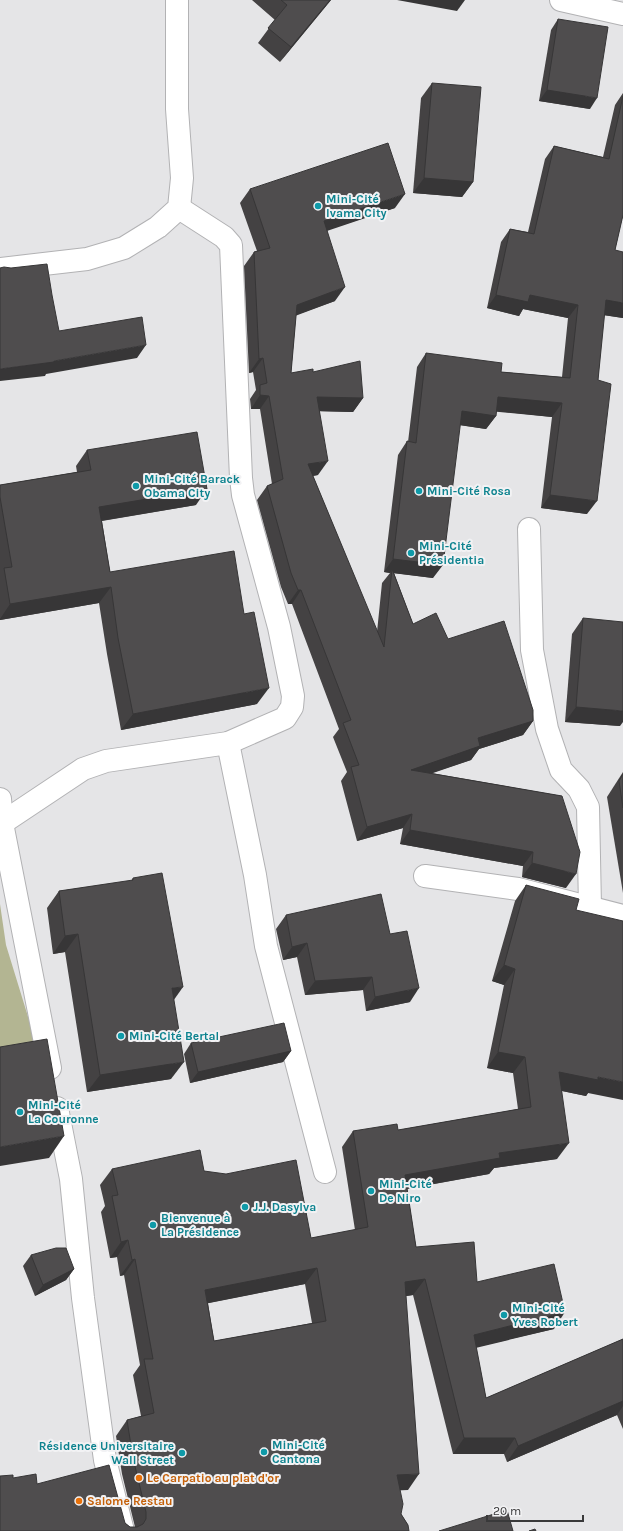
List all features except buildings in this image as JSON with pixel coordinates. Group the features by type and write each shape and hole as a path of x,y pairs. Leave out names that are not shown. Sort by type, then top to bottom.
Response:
{"street":[{"path":"0,269 88,259 124,248 158,227 178,208 182,178 176,109 177,0"},
{"path":"561,0 623,14"},
{"path":"2,823 82,769 106,761 228,743 285,718 292,707 293,696 279,627 243,495 231,245 224,236 178,208"},
{"path":"529,529 532,650 547,729 561,770 578,789 588,807 590,907"},
{"path":"228,743 255,874 266,946 325,1172"},
{"path":"0,799 2,823 71,1179 92,1376 105,1460 123,1531"},
{"path":"425,876 518,890 623,916"}],"green space":[{"path":"0,904 6,945 37,1046 0,1053"}],"place":[{"name":"Mini-Cité Ivama City","path":"318,206"},
{"name":"Mini-Cité Barack Obama City","path":"136,486"},
{"name":"Mini-Cité Rosa","path":"419,491"},
{"name":"Mini-Cité Présidentia","path":"411,553"},
{"name":"Mini-Cité Bertal","path":"121,1036"},
{"name":"Mini-Cité La Couronne","path":"20,1112"},
{"name":"Mini-Cité De Niro","path":"371,1191"},
{"name":"J.J. Dasylva","path":"245,1207"},
{"name":"Bienvenue à La Présidence","path":"153,1225"},
{"name":"Mini-Cité Yves Robert","path":"504,1315"},
{"name":"Mini-Cité Cantona","path":"264,1452"},
{"name":"Résidence Universitaire Wall Street","path":"182,1453"},
{"name":"Le Carpatio au plat d'or","path":"139,1478"},
{"name":"Salome Restau","path":"79,1501"}]}
